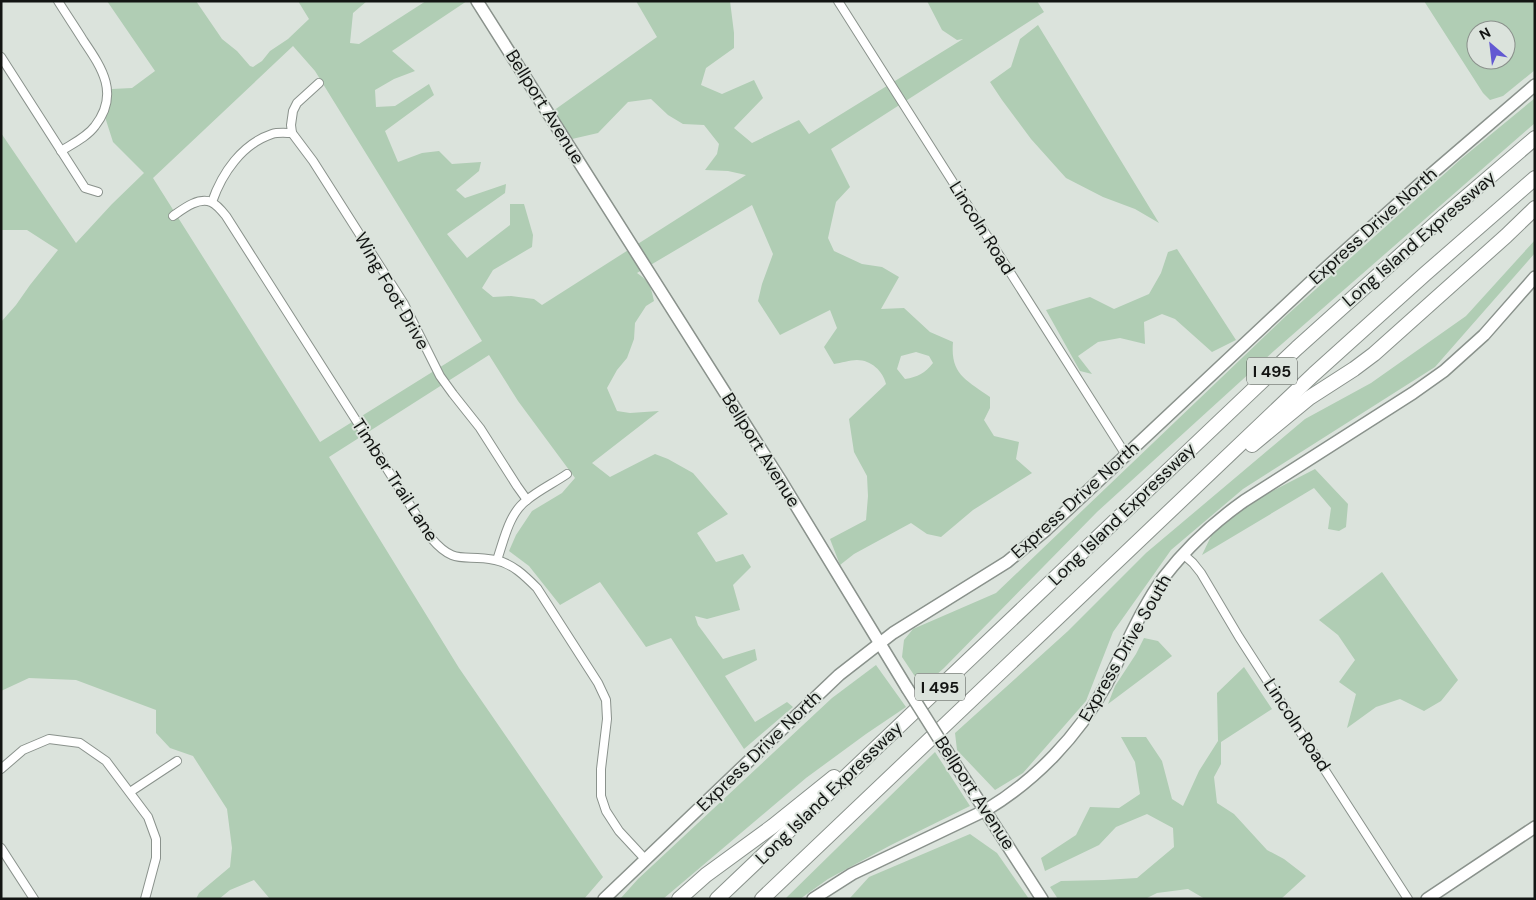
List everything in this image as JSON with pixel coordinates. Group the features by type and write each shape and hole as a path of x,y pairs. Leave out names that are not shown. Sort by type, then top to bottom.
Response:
{"highway":[{"name":"Long Island Expressway","path":"717,899 1297,348 1445,215 1535,138"},
{"name":"Long Island Expressway","path":"762,899 1387,307 1535,178"},
{"path":"1197,485 1240,454 1310,398 1374,354 1535,208"},
{"path":"680,899 706,875 774,826 837,774 863,761"}],"main road":[{"name":"Bellport Avenue","path":"478,1 781,481 907,688 1042,899"},
{"name":"Express Drive North","path":"604,899 820,693 879,643 920,615 995,570 1046,530 1318,275 1535,85"},
{"name":"Express Drive South","path":"813,899 852,874 986,810 1039,770 1063,746 1081,723 1105,686 1149,601 1164,578 1183,554 1212,525 1244,501 1413,393 1444,371 1484,336 1535,277"},
{"path":"1427,899 1535,827"}],"street":[{"path":"58,1 100,66 106,84 107,100 102,115 94,127 83,137 61,151"},
{"name":"Lincoln Road","path":"838,1 1126,456"},
{"path":"1,57 85,188 98,192"},
{"path":"173,216 192,204 206,201 212,202 222,178 232,164 255,143 273,134 292,133 290,125 297,103 319,83"},
{"name":"Wing Foot Drive","path":"292,133 313,161 404,304 440,376 480,428 516,486 527,500"},
{"name":"Timber Trail Lane","path":"212,202 237,231 440,550 451,556 497,560 519,571 538,588 598,682 606,700 607,719 601,769 601,796 606,812 619,831 645,859"},
{"path":"497,560 508,526 520,506 567,474"},
{"name":"Lincoln Road","path":"1183,554 1201,573 1408,899"},
{"path":"1,769 22,750 49,739 80,743 106,760 148,817 156,839 156,858 144,899"},
{"path":"130,792 177,761"},
{"path":"1,848 34,899"}],"green space":[{"path":"107,1 196,1 222,39 253,67 262,61 270,51 288,39 309,19 298,1 367,1 353,13 350,43 359,44 426,1 467,1 392,51 415,71 394,79 375,90 376,107 395,106 429,84 434,95 385,131 398,162 422,153 439,151 452,164 481,162 479,171 456,190 465,198 506,184 505,193 447,234 467,258 510,225 510,204 524,204 533,235 532,247 493,270 482,288 493,297 511,296 534,299 542,305 746,175 728,171 705,170 717,154 719,144 704,125 683,124 668,115 651,99 628,102 598,133 572,139 553,111 657,37 636,1 730,1 734,48 706,68 701,85 722,94 754,80 763,98 734,128 752,143 799,120 809,134 963,39 957,40 942,30 927,1 1037,1 1044,12 831,149 850,187 836,202 828,238 834,251 862,264 882,267 899,277 881,309 904,308 930,332 953,342 954,362 957,369 967,381 990,397 990,408 984,420 994,436 1019,442 1016,459 1032,473 973,510 941,537 927,534 911,523 854,554 840,565 830,539 866,520 868,496 867,476 854,452 849,419 886,384 876,367 862,360 834,364 824,347 837,328 830,310 780,335 758,301 773,254 752,205 637,273 649,284 654,301 646,306 635,323 634,339 627,358 617,370 607,388 617,411 630,413 659,411 592,463 610,477 655,454 693,473 728,514 697,533 716,562 743,554 751,567 733,585 740,610 707,619 695,616 698,625 723,659 755,649 757,660 725,676 755,722 787,702 793,707 744,749 671,638 646,647 600,582 560,605 529,566 509,551 516,535 532,511 562,493 575,478 518,401 489,355 329,457 459,668 603,877 584,899 270,899 254,880 230,890 219,899 196,899 199,893 230,867 232,848 227,809 193,756 170,748 156,733 156,710 76,680 29,678 1,691 1,322 58,250 27,230 1,230 1,133 76,243 144,173 113,142 105,117 112,89 132,88 155,71","holes":["293,46 315,71 482,341 320,442 153,178","916,352 929,356 933,363 921,374 905,379 897,369 901,356"]},
{"path":"1424,1 1535,1 1535,70 1503,96 1490,100 1483,93 1468,70 1516,70 1516,20 1466,20 1466,66"},
{"path":"1038,25 1159,223 1135,209 1103,197 1066,178 1031,139 990,82 1011,67 1020,39"},
{"path":"1535,98 1535,123 1275,350 1097,512 944,668 926,684 916,678 902,657 904,640 913,629 996,593 1287,315 1461,159"},
{"path":"1535,240 1535,253 1435,367 1243,489 1171,550 1113,632 1086,701 1023,773 995,790 957,750 955,733 1068,631 1146,553 1305,419 1371,383 1466,316"},
{"path":"1177,249 1236,340 1212,352 1175,319 1162,314 1144,322 1145,344 1120,338 1098,342 1078,356 1092,374 1080,371 1046,310 1090,297 1114,309 1149,294 1161,273 1168,252"},
{"path":"1315,469 1348,504 1346,527 1339,531 1328,529 1331,508 1314,488 1202,555 1213,532 1257,499"},
{"path":"1382,572 1458,680 1441,701 1424,711 1400,699 1376,707 1347,728 1356,694 1339,682 1355,660 1338,635 1319,620"},
{"path":"1144,638 1158,641 1172,656 1108,704 1115,686"},
{"path":"876,665 906,707 806,778 663,899 620,899 638,879 832,698"},
{"path":"1244,667 1272,709 1221,742 1221,764 1214,777 1217,803 1234,814 1267,850 1284,859 1306,876 1281,899 1205,899 1188,889 1157,893 1145,899 1058,899 1050,887 1061,881 1137,878 1174,847 1173,828 1147,814 1116,827 1099,845 1045,871 1041,858 1076,835 1090,807 1119,808 1140,794 1135,762 1121,737 1146,737 1162,761 1172,799 1183,806 1199,771 1218,741 1217,693"},
{"path":"935,752 970,806 828,879 800,899 785,899"},
{"path":"970,834 997,853 1029,899 850,898 869,877"}]}
